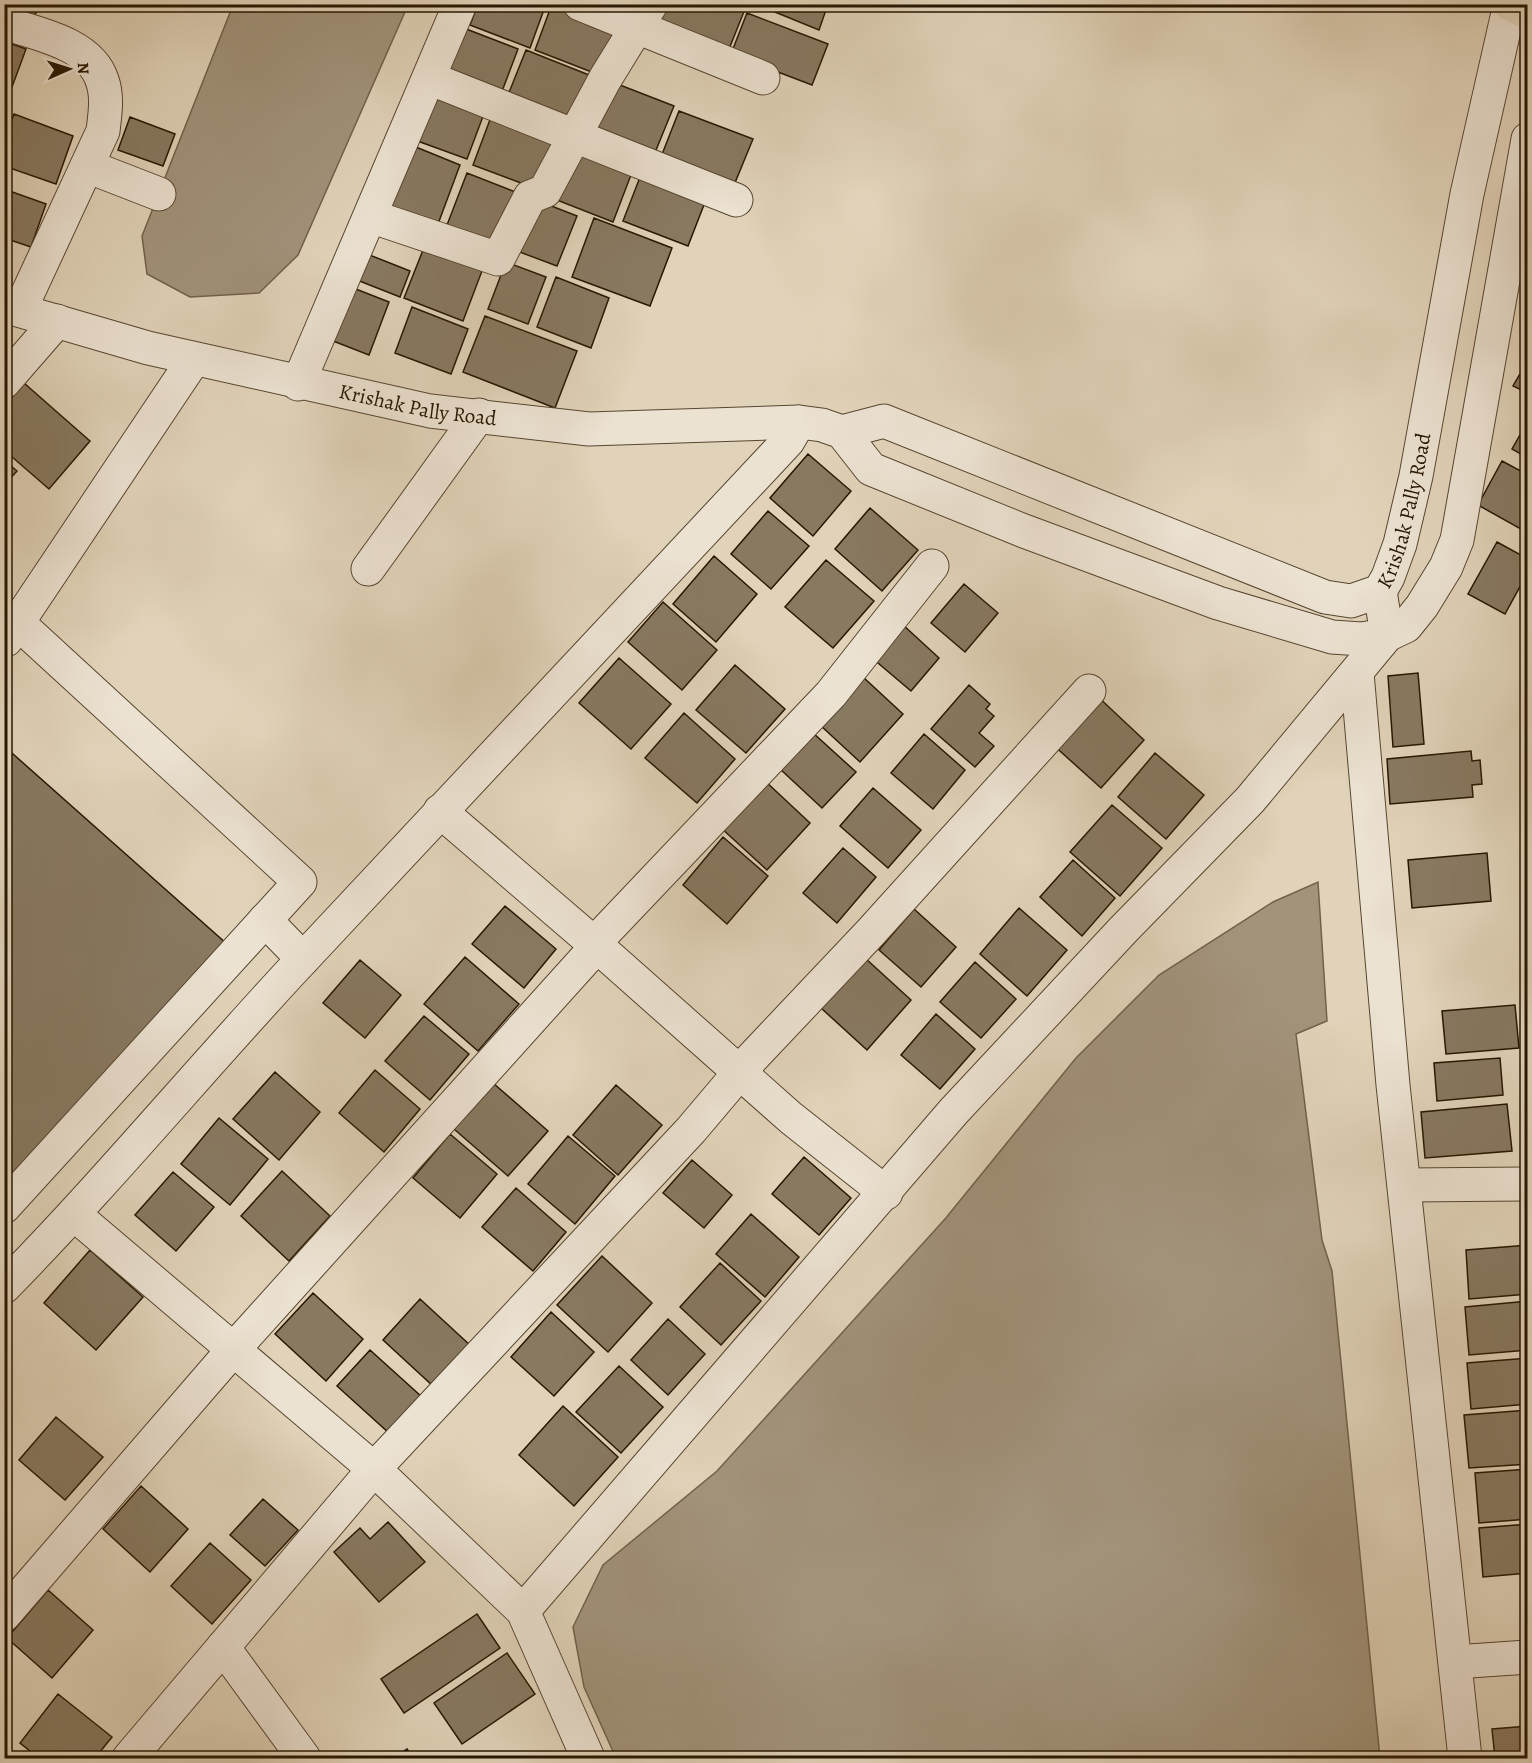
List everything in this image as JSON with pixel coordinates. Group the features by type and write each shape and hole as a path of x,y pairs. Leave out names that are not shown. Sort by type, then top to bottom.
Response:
{"main road":[{"path":"1510,4 1527,13"}],"street":[{"path":"298,384 460,4"},
{"path":"580,4 643,16 763,78"},
{"name":"Krishak Pally Road","path":"12,308 194,359 298,384 430,411 589,429 799,422 822,425 842,432 884,421 1325,597 1351,601 1380,591 1388,577 1400,544 1416,476 1467,194 1510,4"},
{"path":"370,216 498,259 530,197 545,192 643,16"},
{"path":"4,22 68,45 94,63 103,80 106,101 103,131 12,308"},
{"path":"429,78 736,200"},
{"path":"842,432 871,469 1169,585 1228,606 1332,637 1361,639 1387,635 1406,626 1422,606 1446,567 1456,540 1526,153"},
{"path":"87,166 159,194"},
{"path":"4,382 57,321"},
{"path":"4,1207 300,882 11,632 194,359"},
{"path":"368,569 479,415"},
{"path":"4,1287 75,1215 303,959 555,686 788,441 799,422"},
{"path":"4,1615 232,1351 597,946 602,935 831,694 932,566"},
{"path":"523,1611 886,1193 954,1111 1124,929 1250,800 1357,673 1387,635 1380,591"},
{"path":"1357,673 1393,1085 1406,1185 1465,1758"},
{"path":"129,1758 374,1469 691,1130 739,1073 871,932 1089,692"},
{"path":"440,812 597,946 791,1118 886,1193"},
{"path":"265,920 303,959"},
{"path":"1406,1185 1527,1184"},
{"path":"75,1215 232,1351 374,1469 523,1611 588,1758"},
{"path":"223,1647 304,1758"},
{"path":"1455,1662 1527,1658"}],"shaded area":[{"path":"233,5 408,5 298,255 259,293 190,297 147,274 142,236"},
{"path":"1318,882 1327,1021 1296,1034 1322,1240 1332,1271 1380,1758 616,1758 584,1687 573,1627 603,1565 717,1471 945,1219 1076,1058 1159,975 1273,902"}],"building":[{"path":"4,4 39,4 32,24 4,14"},
{"path":"478,4 546,4 530,48 470,25"},
{"path":"552,4 559,4 621,28 602,76 535,50"},
{"path":"667,4 733,4 745,9 727,54 658,27"},
{"path":"778,4 828,4 819,30 775,12"},
{"path":"747,13 828,44 812,85 731,54"},
{"path":"461,27 518,49 501,94 444,72"},
{"path":"4,41 26,49 5,106 4,106"},
{"path":"526,50 594,77 574,126 506,100"},
{"path":"607,80 674,106 654,155 589,129"},
{"path":"431,90 485,111 467,159 412,139"},
{"path":"679,111 753,139 732,190 659,162"},
{"path":"14,114 73,136 56,184 4,166 4,140"},
{"path":"130,117 175,134 163,166 118,150"},
{"path":"491,117 555,142 537,189 473,165"},
{"path":"406,143 460,165 438,224 383,203"},
{"path":"578,145 634,167 613,222 557,200"},
{"path":"642,172 707,197 688,246 623,221"},
{"path":"467,173 518,193 499,244 447,225"},
{"path":"4,189 46,204 31,247 4,238"},
{"path":"536,200 577,216 557,266 517,251"},
{"path":"594,218 672,248 650,306 572,277"},
{"path":"427,240 485,263 463,321 404,298"},
{"path":"362,252 410,271 400,297 352,278"},
{"path":"506,262 546,277 528,324 488,309"},
{"path":"556,277 609,298 591,348 537,327"},
{"path":"348,286 389,302 369,355 328,339"},
{"path":"412,307 468,329 451,374 395,353"},
{"path":"485,316 577,351 555,408 463,372"},
{"path":"1528,360 1528,393 1513,386"},
{"path":"24,383 90,441 49,489 4,450 4,406"},
{"path":"1528,421 1528,458 1512,449"},
{"path":"808,454 851,491 813,536 770,498"},
{"path":"4,460 17,471 4,485"},
{"path":"1502,461 1528,475 1528,533 1478,505"},
{"path":"870,508 918,550 882,591 835,549"},
{"path":"768,511 809,546 771,589 731,554"},
{"path":"1497,542 1528,559 1528,572 1505,614 1468,594"},
{"path":"714,556 757,594 716,642 673,604"},
{"path":"826,560 874,601 833,648 785,607"},
{"path":"964,584 998,613 965,652 931,623"},
{"path":"663,602 717,650 682,690 628,642"},
{"path":"902,624 939,658 911,691 872,658"},
{"path":"619,658 671,704 631,749 579,703"},
{"path":"735,665 785,709 746,753 696,710"},
{"path":"1418,673 1424,744 1393,747 1388,676"},
{"path":"863,677 903,714 860,762 820,725"},
{"path":"969,685 990,704 986,709 994,716 979,733 994,746 975,767 931,729"},
{"path":"1095,694 1144,740 1101,788 1051,743"},
{"path":"684,713 735,759 697,803 645,758"},
{"path":"812,732 856,772 822,808 779,768"},
{"path":"924,734 965,770 933,809 891,773"},
{"path":"4,746 227,944 4,1193"},
{"path":"1471,751 1472,761 1480,760 1482,784 1472,785 1473,797 1390,804 1387,759"},
{"path":"1155,753 1204,795 1166,839 1118,797"},
{"path":"764,780 810,823 767,870 720,827"},
{"path":"873,788 921,830 888,868 840,826"},
{"path":"1112,805 1162,848 1120,896 1070,852"},
{"path":"723,837 768,876 727,924 683,885"},
{"path":"843,848 876,877 837,923 803,893"},
{"path":"1487,853 1491,901 1412,908 1408,860"},
{"path":"1073,860 1115,898 1082,936 1040,897"},
{"path":"505,906 556,949 524,988 472,944"},
{"path":"1019,908 1067,950 1027,996 980,954"},
{"path":"914,909 956,947 921,987 879,950"},
{"path":"465,957 519,1004 478,1051 424,1004"},
{"path":"865,958 911,1000 867,1050 821,1008"},
{"path":"360,960 401,995 365,1038 323,1003"},
{"path":"975,962 1016,999 981,1038 940,1002"},
{"path":"1515,1005 1519,1048 1446,1054 1442,1011"},
{"path":"936,1014 975,1049 940,1089 901,1055"},
{"path":"424,1016 469,1054 430,1100 385,1061"},
{"path":"1500,1058 1503,1095 1437,1101 1434,1063"},
{"path":"375,1070 420,1109 384,1152 339,1113"},
{"path":"275,1072 320,1112 279,1160 233,1119"},
{"path":"493,1083 548,1131 508,1176 454,1129"},
{"path":"616,1085 662,1125 618,1175 573,1135"},
{"path":"1507,1104 1512,1151 1425,1158 1421,1112"},
{"path":"219,1118 268,1159 230,1205 181,1164"},
{"path":"450,1134 497,1174 460,1218 413,1178"},
{"path":"568,1136 615,1176 575,1224 528,1184"},
{"path":"804,1157 851,1198 819,1235 772,1194"},
{"path":"692,1160 732,1195 704,1228 663,1193"},
{"path":"282,1171 330,1216 289,1261 241,1216"},
{"path":"173,1172 214,1207 176,1251 135,1215"},
{"path":"516,1188 566,1232 533,1271 482,1227"},
{"path":"751,1214 799,1257 765,1297 716,1254"},
{"path":"1528,1245 1528,1294 1469,1299 1466,1250"},
{"path":"90,1250 143,1297 96,1350 44,1303"},
{"path":"602,1256 652,1303 608,1352 557,1305"},
{"path":"720,1263 761,1301 721,1345 680,1307"},
{"path":"313,1293 363,1339 326,1381 275,1334"},
{"path":"420,1299 471,1346 434,1387 383,1340"},
{"path":"1528,1301 1528,1350 1469,1355 1465,1307"},
{"path":"551,1312 594,1352 554,1396 511,1357"},
{"path":"668,1319 705,1354 668,1395 631,1360"},
{"path":"370,1350 422,1397 390,1434 337,1386"},
{"path":"1528,1358 1528,1404 1471,1409 1467,1363"},
{"path":"619,1366 663,1407 621,1453 576,1412"},
{"path":"563,1406 618,1457 574,1506 519,1455"},
{"path":"1528,1410 1528,1464 1469,1468 1464,1415"},
{"path":"56,1417 103,1457 65,1500 19,1460"},
{"path":"1528,1469 1528,1519 1479,1523 1475,1473"},
{"path":"141,1486 188,1529 150,1572 103,1529"},
{"path":"263,1499 298,1530 265,1566 230,1535"},
{"path":"388,1522 425,1562 379,1602 334,1552 360,1528 370,1539"},
{"path":"1528,1524 1528,1573 1483,1577 1479,1528"},
{"path":"210,1543 251,1580 212,1624 171,1586"},
{"path":"48,1590 93,1630 52,1678 7,1638"},
{"path":"477,1614 500,1648 404,1713 381,1679"},
{"path":"507,1653 535,1694 462,1744 434,1703"},
{"path":"58,1694 112,1737 95,1758 39,1758 20,1743"},
{"path":"1528,1726 1528,1758 1495,1758 1492,1729"},
{"path":"407,1749 413,1758 393,1758"}]}
